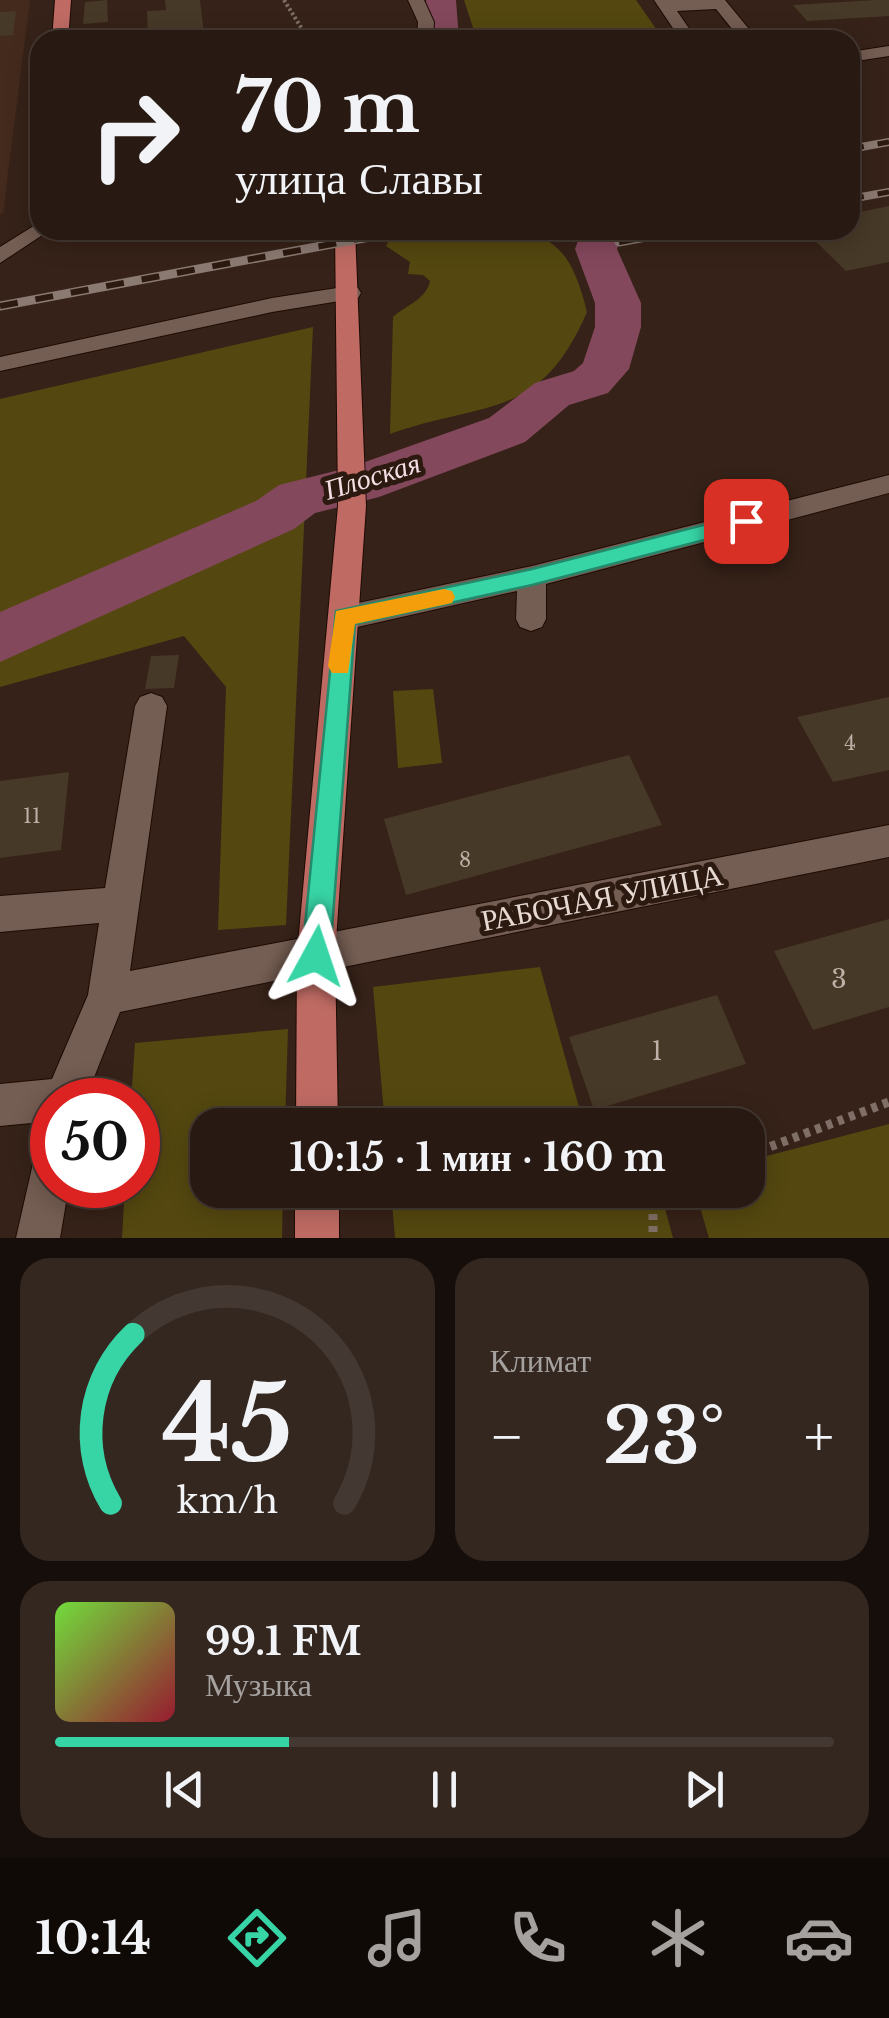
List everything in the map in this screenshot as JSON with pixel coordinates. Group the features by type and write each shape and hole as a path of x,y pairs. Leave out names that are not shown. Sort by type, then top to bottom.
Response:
{"main road":[{"path":"61,30 63,0"},
{"path":"317,1108 316,956 352,506 346,240"},
{"path":"317,1208 318,1238"}],"street":[{"path":"416,0 426,22 425,30"},
{"path":"664,3 719,2 742,30"},
{"path":"664,3 682,30"},
{"path":"860,56 889,52"},
{"path":"0,257 30,235"},
{"path":"0,364 272,305 350,293"},
{"path":"344,618 532,577 889,484"},
{"path":"531,619 532,577"},
{"path":"73,1078 107,994 151,706"},
{"name":"РАБОЧАЯ УЛИЦА","path":"107,994 889,841"},
{"path":"0,914 121,904"},
{"path":"0,1105 30,1102"},
{"path":"38,1238 43,1208"}],"path":[{"path":"284,0 303,30"},
{"path":"765,1149 889,1102"},
{"path":"652,1208 653,1238"}],"shaded area":[{"path":"0,0 30,0 0,214"},
{"path":"464,0 636,0 657,30 474,30"},
{"path":"546,240 570,264 587,312 569,347 550,372 529,390 482,409 390,434 393,317 420,298 430,281 423,275 408,274 410,262 386,246 389,241"},
{"path":"313,327 286,925 218,930 226,687 184,636 0,687 0,399"},
{"path":"433,689 442,763 398,768 393,691"},
{"path":"540,967 579,1108 384,1108 373,987"},
{"path":"288,1029 286,1108 190,1108 190,1208 283,1208 282,1238 122,1238 124,1208 160,1208 160,1078 133,1078 135,1043"},
{"path":"889,1124 889,1238 709,1238 700,1208 765,1208 765,1157"},
{"path":"392,1208 665,1208 673,1238 395,1238"}],"building":[{"path":"107,0 108,22 83,24 85,2"},
{"path":"165,0 200,0 204,30 148,30 147,11 166,10"},
{"path":"889,0 889,16 807,21 793,5"},
{"path":"16,11 13,35 0,36 0,12"},
{"path":"889,206 889,262 846,271 814,240 860,240 860,212"},
{"path":"179,655 174,688 145,689 151,656"},
{"path":"889,697 889,770 833,782 797,717"},
{"path":"629,755 662,825 406,895 384,819"},
{"path":"69,772 61,850 0,858 0,781"},
{"path":"889,919 889,1007 813,1030 774,951"},
{"path":"717,995 746,1064 593,1108 569,1037"}],"waterway":[{"name":"Плоская","path":"441,0 442,30"},
{"name":"Плоская","path":"0,638 275,515 298,498 360,484 507,430 552,394 591,382 605,369 618,327 618,303 596,249 599,240"}],"railway":[{"path":"860,147 889,142"},
{"path":"860,197 889,192"},
{"path":"0,306 353,240"},
{"path":"619,242 630,240"}],"slow traffic":[{"path":"340,666 344,618 444,597"}],"route":[{"path":"316,956 344,618 532,577 746,521"}]}
